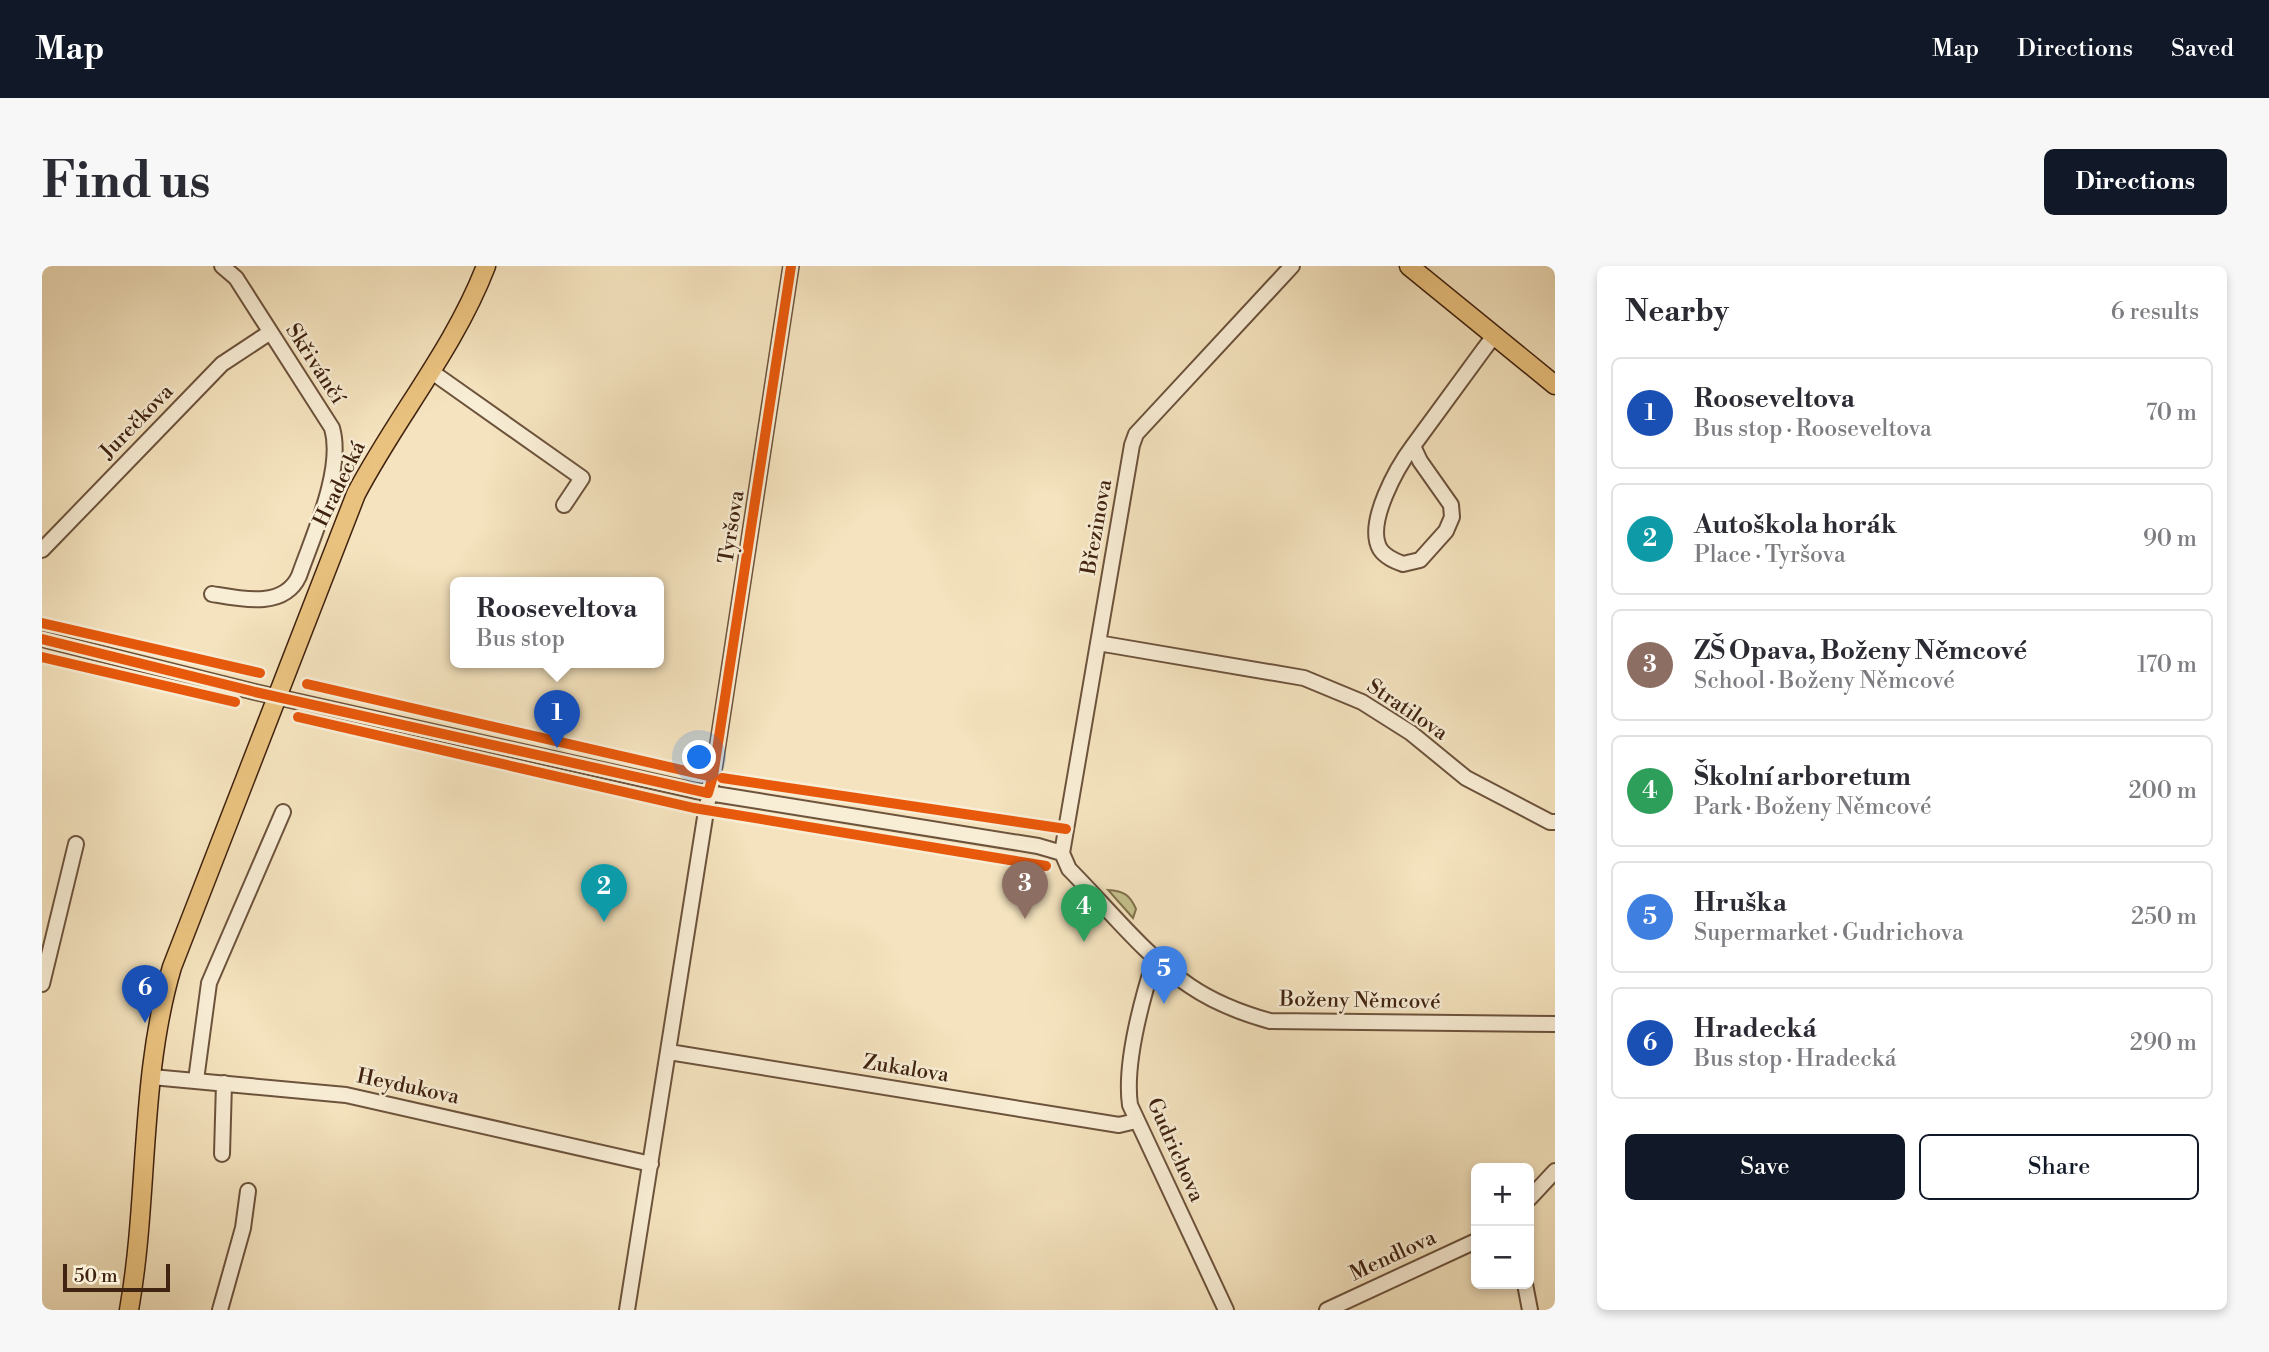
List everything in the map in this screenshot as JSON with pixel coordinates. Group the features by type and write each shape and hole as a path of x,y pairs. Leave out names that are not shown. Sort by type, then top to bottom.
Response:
{"main road":[{"name":"Hradecká","path":"129,1310 137,1254 156,1040 172,967 356,494 459,325 486,266"},
{"path":"1409,266 1555,385"}],"street":[{"name":"Skřivánčí","path":"212,594 258,599 280,596 292,590 332,474 335,441 332,428 236,278 222,266"},
{"name":"Tyršova","path":"627,1310 670,1052 708,793 718,749 791,266"},
{"name":"Březinova","path":"1062,853 1136,434 1292,266"},
{"name":"Jurečkova","path":"42,550 222,364 270,333"},
{"path":"1413,446 1420,461 1451,505 1452,517 1446,531 1420,560 1403,564 1380,548 1377,526 1391,480 1413,446 1494,336"},
{"path":"432,372 582,478 564,505"},
{"path":"42,639 277,697 708,793 1038,846 1062,853"},
{"name":"Stratilova","path":"1098,643 1304,678 1362,702 1411,733 1466,778 1550,822 1555,822"},
{"path":"197,1080 209,983 283,813"},
{"path":"42,984 76,844"},
{"name":"Boženy Němcové","path":"1062,853 1069,869 1155,958 1188,985 1237,1012 1270,1021 1555,1024"},
{"name":"Gudrichova","path":"1155,958 1139,1014 1127,1089 1130,1105 1226,1310"},
{"name":"Zukalova","path":"670,1052 1119,1125 1136,1121"},
{"name":"Heydukova","path":"152,1077 359,1097 651,1164"},
{"path":"222,1154 224,1083"},
{"path":"1534,1194 1555,1171"},
{"path":"220,1310 243,1228 248,1191"},
{"name":"Mendlova","path":"1327,1310 1471,1243"},
{"path":"1526,1289 1530,1310"}],"shaded area":[{"path":"1108,890 1118,891 1129,897 1136,909 1133,918"}],"cycle path":[{"path":"42,639 255,692 708,793 713,776 791,266"},
{"path":"42,623 260,673"},
{"path":"42,657 235,702"},
{"path":"307,684 708,776"},
{"path":"298,717 694,808 1046,866"},
{"path":"722,778 1066,829"}],"place":[{"name":"Rooseveltova","path":"557,748"},
{"name":"ZŠ Opava, Boženy Němcové","path":"1025,919"},
{"name":"Autoškola horák","path":"604,922"},
{"name":"Školní arboretum","path":"1084,942"},
{"name":"Hruška","path":"1164,1004"},
{"name":"Hradecká","path":"145,1023"}]}
